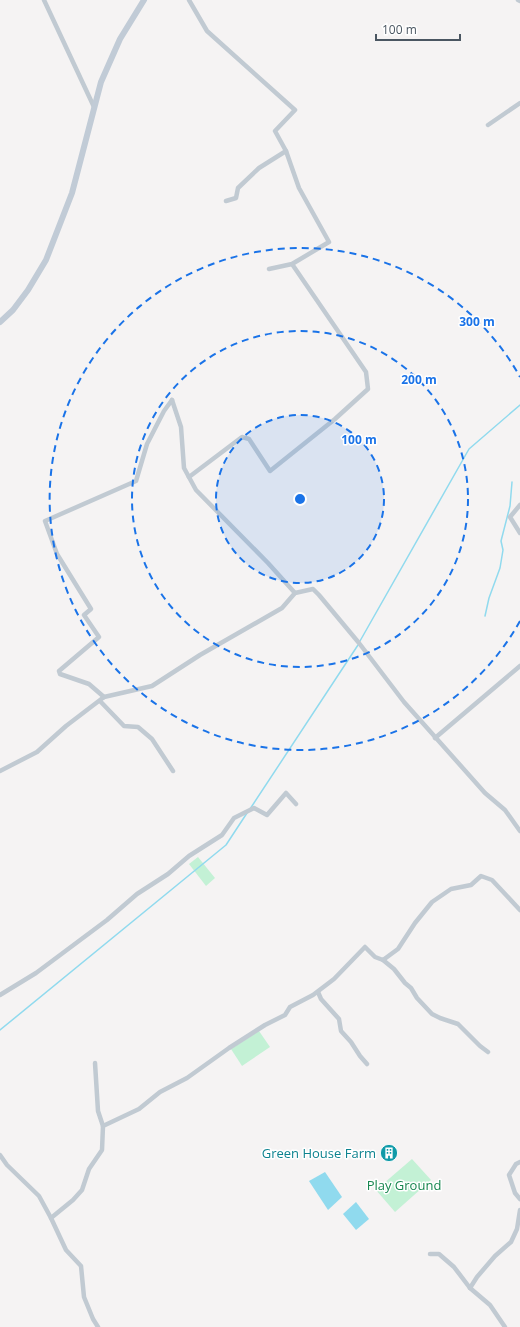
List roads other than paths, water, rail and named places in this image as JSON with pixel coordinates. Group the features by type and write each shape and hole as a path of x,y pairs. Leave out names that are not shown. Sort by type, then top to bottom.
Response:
{"main road":[{"path":"0,322 13,310 46,260 72,193 101,82 120,39 144,0"}],"street":[{"path":"44,0 94,107"},
{"path":"189,0 207,31 295,110 275,131 286,151 299,188 329,242 292,264 269,269"},
{"path":"488,126 520,103"},
{"path":"226,201 236,198 238,188 259,168 286,151"},
{"path":"189,477 242,437 248,439 270,470 334,419 368,389 366,372 292,264"},
{"path":"172,771 152,739 138,727 124,726 89,684 60,674 58,671 99,638 84,615 91,609 57,554 45,521 136,481 148,444 164,411 172,400 181,427 184,468 196,490 268,563 295,593"},
{"path":"520,505 510,517 520,533"},
{"path":"0,771 37,752 66,726 102,699 152,686 282,608 295,593 313,589 359,643 404,702 485,793 505,810 520,831"},
{"path":"435,738 520,666"},
{"path":"0,995 36,973 107,920 137,894 168,874 189,856 222,835 234,818 254,808 267,815 286,794 296,804"},
{"path":"383,960 398,949 415,923 432,902 451,889 471,885 481,876 492,880 520,910"},
{"path":"103,1126 139,1109 160,1092 187,1078 229,1048 285,1015 290,1007 318,992 334,979 364,947 374,957 383,960 394,969 432,1014 458,1024 488,1052"},
{"path":"318,992 321,999 339,1019 341,1031 351,1042 366,1064"},
{"path":"51,1218 73,1200 82,1190 89,1169 102,1150 103,1126 98,1111 95,1063"},
{"path":"0,1155 7,1165 39,1196 66,1250 81,1266 84,1297 98,1327"},
{"path":"520,1162 516,1164 509,1175 515,1193 520,1199"},
{"path":"470,1288 477,1277 495,1256 511,1242 516,1229 520,1210"},
{"path":"430,1254 439,1254 454,1267 470,1288 490,1305 505,1327"}],"water":[{"path":"325,1172 342,1197 328,1210 309,1181"},
{"path":"356,1202 369,1219 356,1230 343,1214"}],"waterway":[{"path":"360,641 469,449 520,405"},
{"path":"485,616 489,598 500,568 503,550 501,541 510,506 512,482"},
{"path":"250,809 358,645"},
{"path":"0,1030 226,845 247,813"}],"place":[{"name":"Green House Farm","path":"389,1153"}],"park label":[{"name":"Play Ground","path":"404,1185"}]}
